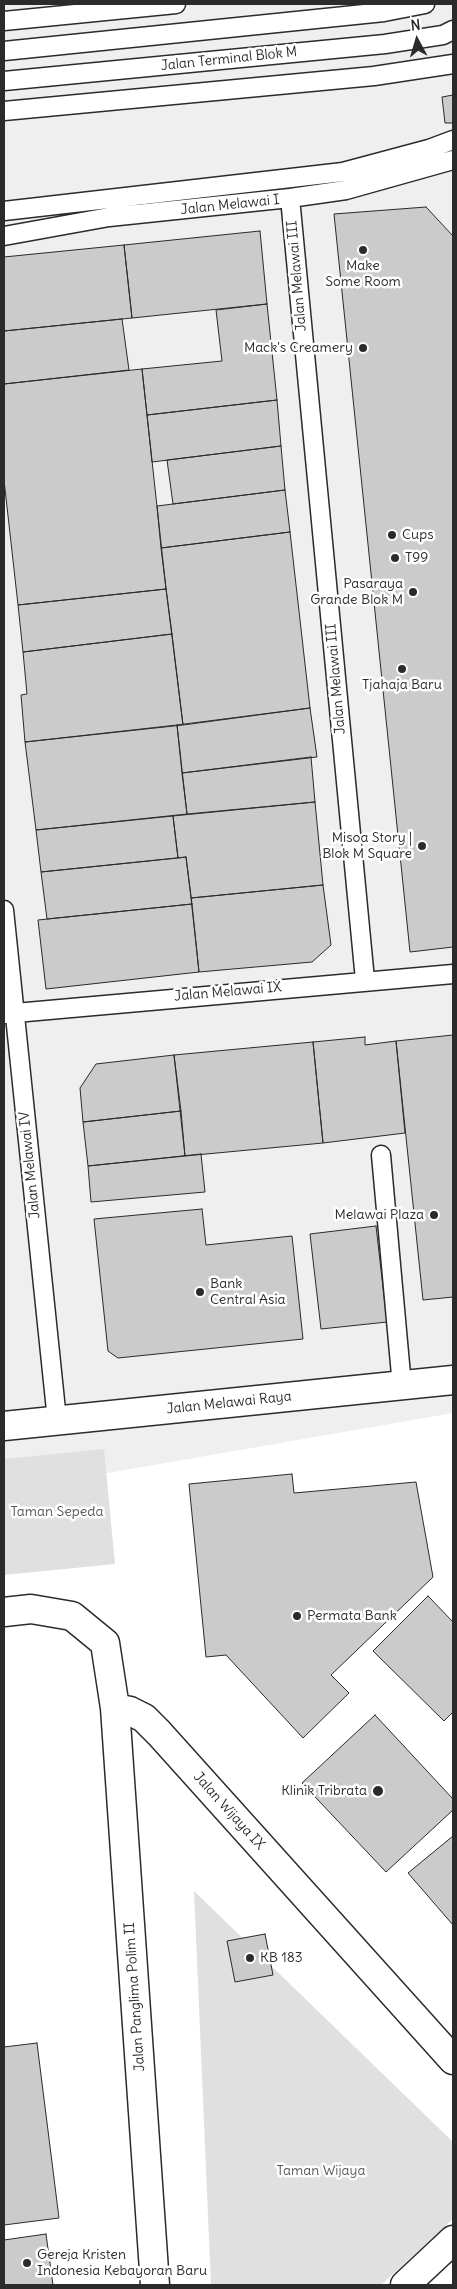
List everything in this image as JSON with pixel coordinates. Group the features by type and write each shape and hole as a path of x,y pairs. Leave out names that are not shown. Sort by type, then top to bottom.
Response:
{"street":[{"name":"Jalan Melawai Raya","path":"4,1426 402,1386 449,1386"},
{"path":"4,1612 31,1609 72,1616 105,1643 115,1708"},
{"name":"Jalan Wijaya IX","path":"115,1708 130,1710 144,1718 154,1728 453,2060"},
{"name":"Jalan Panglima Polim II","path":"115,1708 155,2285"},
{"path":"405,2285 453,2240"}],"lane":[{"path":"4,21 176,4"},
{"path":"4,51 384,12 425,4"},
{"name":"Jalan Terminal Blok M","path":"4,81 385,44 443,35 453,30"},
{"path":"4,111 374,76 453,64"},
{"name":"Jalan Melawai I","path":"4,211 343,172 429,150 453,140"},
{"name":"Jalan Melawai I","path":"4,236 109,217 290,198 346,190 453,160"},
{"name":"Jalan Melawai III","path":"290,198 364,980"},
{"name":"Jalan Melawai IV","path":"4,910 8,1013 58,1420"},
{"name":"Jalan Melawai IX","path":"8,1013 364,980 453,974"},
{"path":"381,1155 402,1386"}],"shaded area":[{"path":"4,4 453,4 453,1413 4,1491"}],"green space":[{"name":"Taman Sepeda","path":"104,1449 115,1564 4,1575 4,1459"},
{"name":"Taman Wijaya","path":"194,1891 453,2142 453,2219 381,2285 211,2285"}],"building":[{"path":"453,95 453,123 445,123 442,97"},
{"name":"Pasaraya Grande Blok M","path":"426,207 453,236 453,947 410,952 334,214"},
{"path":"260,231 267,304 132,318 124,245"},
{"path":"124,245 132,318 4,331 4,257"},
{"path":"267,304 277,400 147,415 142,369 222,361 216,310"},
{"path":"122,319 129,370 4,384 4,331"},
{"path":"142,369 166,589 18,605 4,480 4,384"},
{"path":"277,400 281,446 152,462 147,415"},
{"path":"281,446 285,490 173,504 167,460"},
{"path":"285,490 290,532 161,548 157,506"},
{"path":"290,532 310,708 183,725 161,548"},
{"path":"166,589 172,634 23,652 18,605"},
{"path":"172,634 183,725 25,742 21,695 27,694 23,652"},
{"path":"310,708 317,757 182,773 177,725"},
{"path":"177,725 187,814 36,830 25,742"},
{"path":"311,757 315,802 187,814 182,773"},
{"path":"315,802 323,885 191,898 186,857 178,858 173,816"},
{"path":"173,816 178,858 41,872 36,830"},
{"path":"186,857 192,904 47,919 41,872"},
{"path":"323,885 331,945 312,962 199,972 191,898"},
{"path":"192,904 199,972 46,989 38,920"},
{"name":"Melawai Plaza","path":"453,1035 453,1297 423,1300 396,1041"},
{"path":"365,1037 365,1045 396,1041 405,1133 323,1143 313,1042"},
{"path":"313,1042 323,1143 185,1156 174,1055"},
{"path":"174,1055 181,1111 83,1122 80,1088 96,1064"},
{"path":"181,1111 185,1156 88,1166 83,1122"},
{"path":"201,1154 205,1192 91,1202 88,1166"},
{"name":"Bank Central Asia","path":"202,1209 206,1245 292,1236 303,1339 118,1358 108,1351 94,1219"},
{"path":"376,1226 387,1322 321,1329 310,1234"},
{"name":"Permata Bank","path":"292,1474 294,1493 416,1482 433,1577 331,1675 349,1693 303,1738 226,1655 206,1657 189,1484"},
{"path":"428,1596 453,1622 453,1712 444,1721 373,1651"},
{"name":"Klinik Tribrata","path":"375,1715 453,1799 453,1810 386,1872 302,1783"},
{"path":"453,1836 453,1925 408,1873"},
{"name":"KB 183","path":"265,1934 273,1975 235,1982 227,1941"},
{"path":"37,2043 59,2218 4,2225 4,2047"},
{"name":"Gereja Kristen Indonesia Kebayoran Baru","path":"46,2234 53,2285 4,2285 4,2240"}],"place":[{"name":"Make Some Room","path":"363,250"},
{"name":"Mack's Creamery","path":"363,348"},
{"name":"Cups","path":"392,535"},
{"name":"T99","path":"395,558"},
{"name":"Pasaraya Grande Blok M","path":"413,592"},
{"name":"Tjahaja Baru","path":"402,669"},
{"name":"Misoa Story | Blok M Square","path":"422,846"},
{"name":"Melawai Plaza","path":"434,1215"},
{"name":"Bank Central Asia","path":"200,1292"},
{"name":"Permata Bank","path":"297,1616"},
{"name":"Klinik Tribrata","path":"378,1791"},
{"name":"KB 183","path":"250,1958"},
{"name":"Gereja Kristen Indonesia Kebayoran Baru","path":"27,2263"}]}
